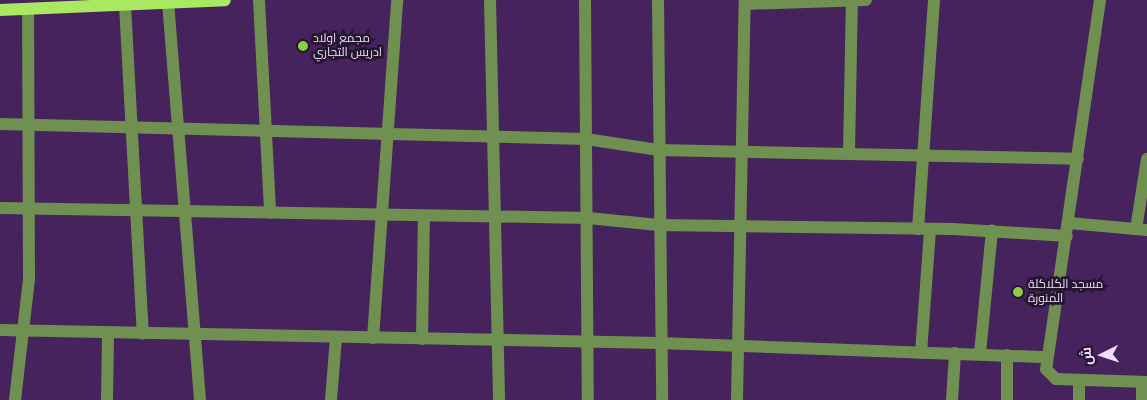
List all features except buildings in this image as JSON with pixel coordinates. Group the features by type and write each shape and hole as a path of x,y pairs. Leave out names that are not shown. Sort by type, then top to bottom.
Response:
{"main road":[{"path":"0,10 225,0"}],"street":[{"path":"259,0 270,213"},
{"path":"373,338 389,136 397,0"},
{"path":"490,0 499,400"},
{"path":"585,0 588,400"},
{"path":"658,0 662,400"},
{"path":"849,152 852,0"},
{"path":"737,400 740,346 741,149 745,2 866,0"},
{"path":"921,353 924,229 921,155 934,0"},
{"path":"1100,0 1048,357 1049,375 1079,380 1144,382 1142,400"},
{"path":"168,2 181,130 200,400"},
{"path":"125,5 143,334"},
{"path":"15,400 30,279 28,9"},
{"path":"0,124 493,140 586,139 659,150 741,149 1078,159"},
{"path":"1069,223 1141,230 1147,160"},
{"path":"0,208 424,217 588,218 659,225 992,230 1067,236"},
{"path":"422,339 424,217"},
{"path":"980,353 992,230"},
{"path":"0,330 660,343 921,353 980,353 1048,357"},
{"path":"107,400 108,333"},
{"path":"331,400 336,338"},
{"path":"952,400 955,353"},
{"path":"1007,355 1007,400"},
{"path":"1079,380 1079,400"}],"place":[{"name":"مجمع اولاد ادريس التجاري","path":"303,46"},
{"name":"مسجد الكلاكلة المنورة","path":"1018,292"}]}
